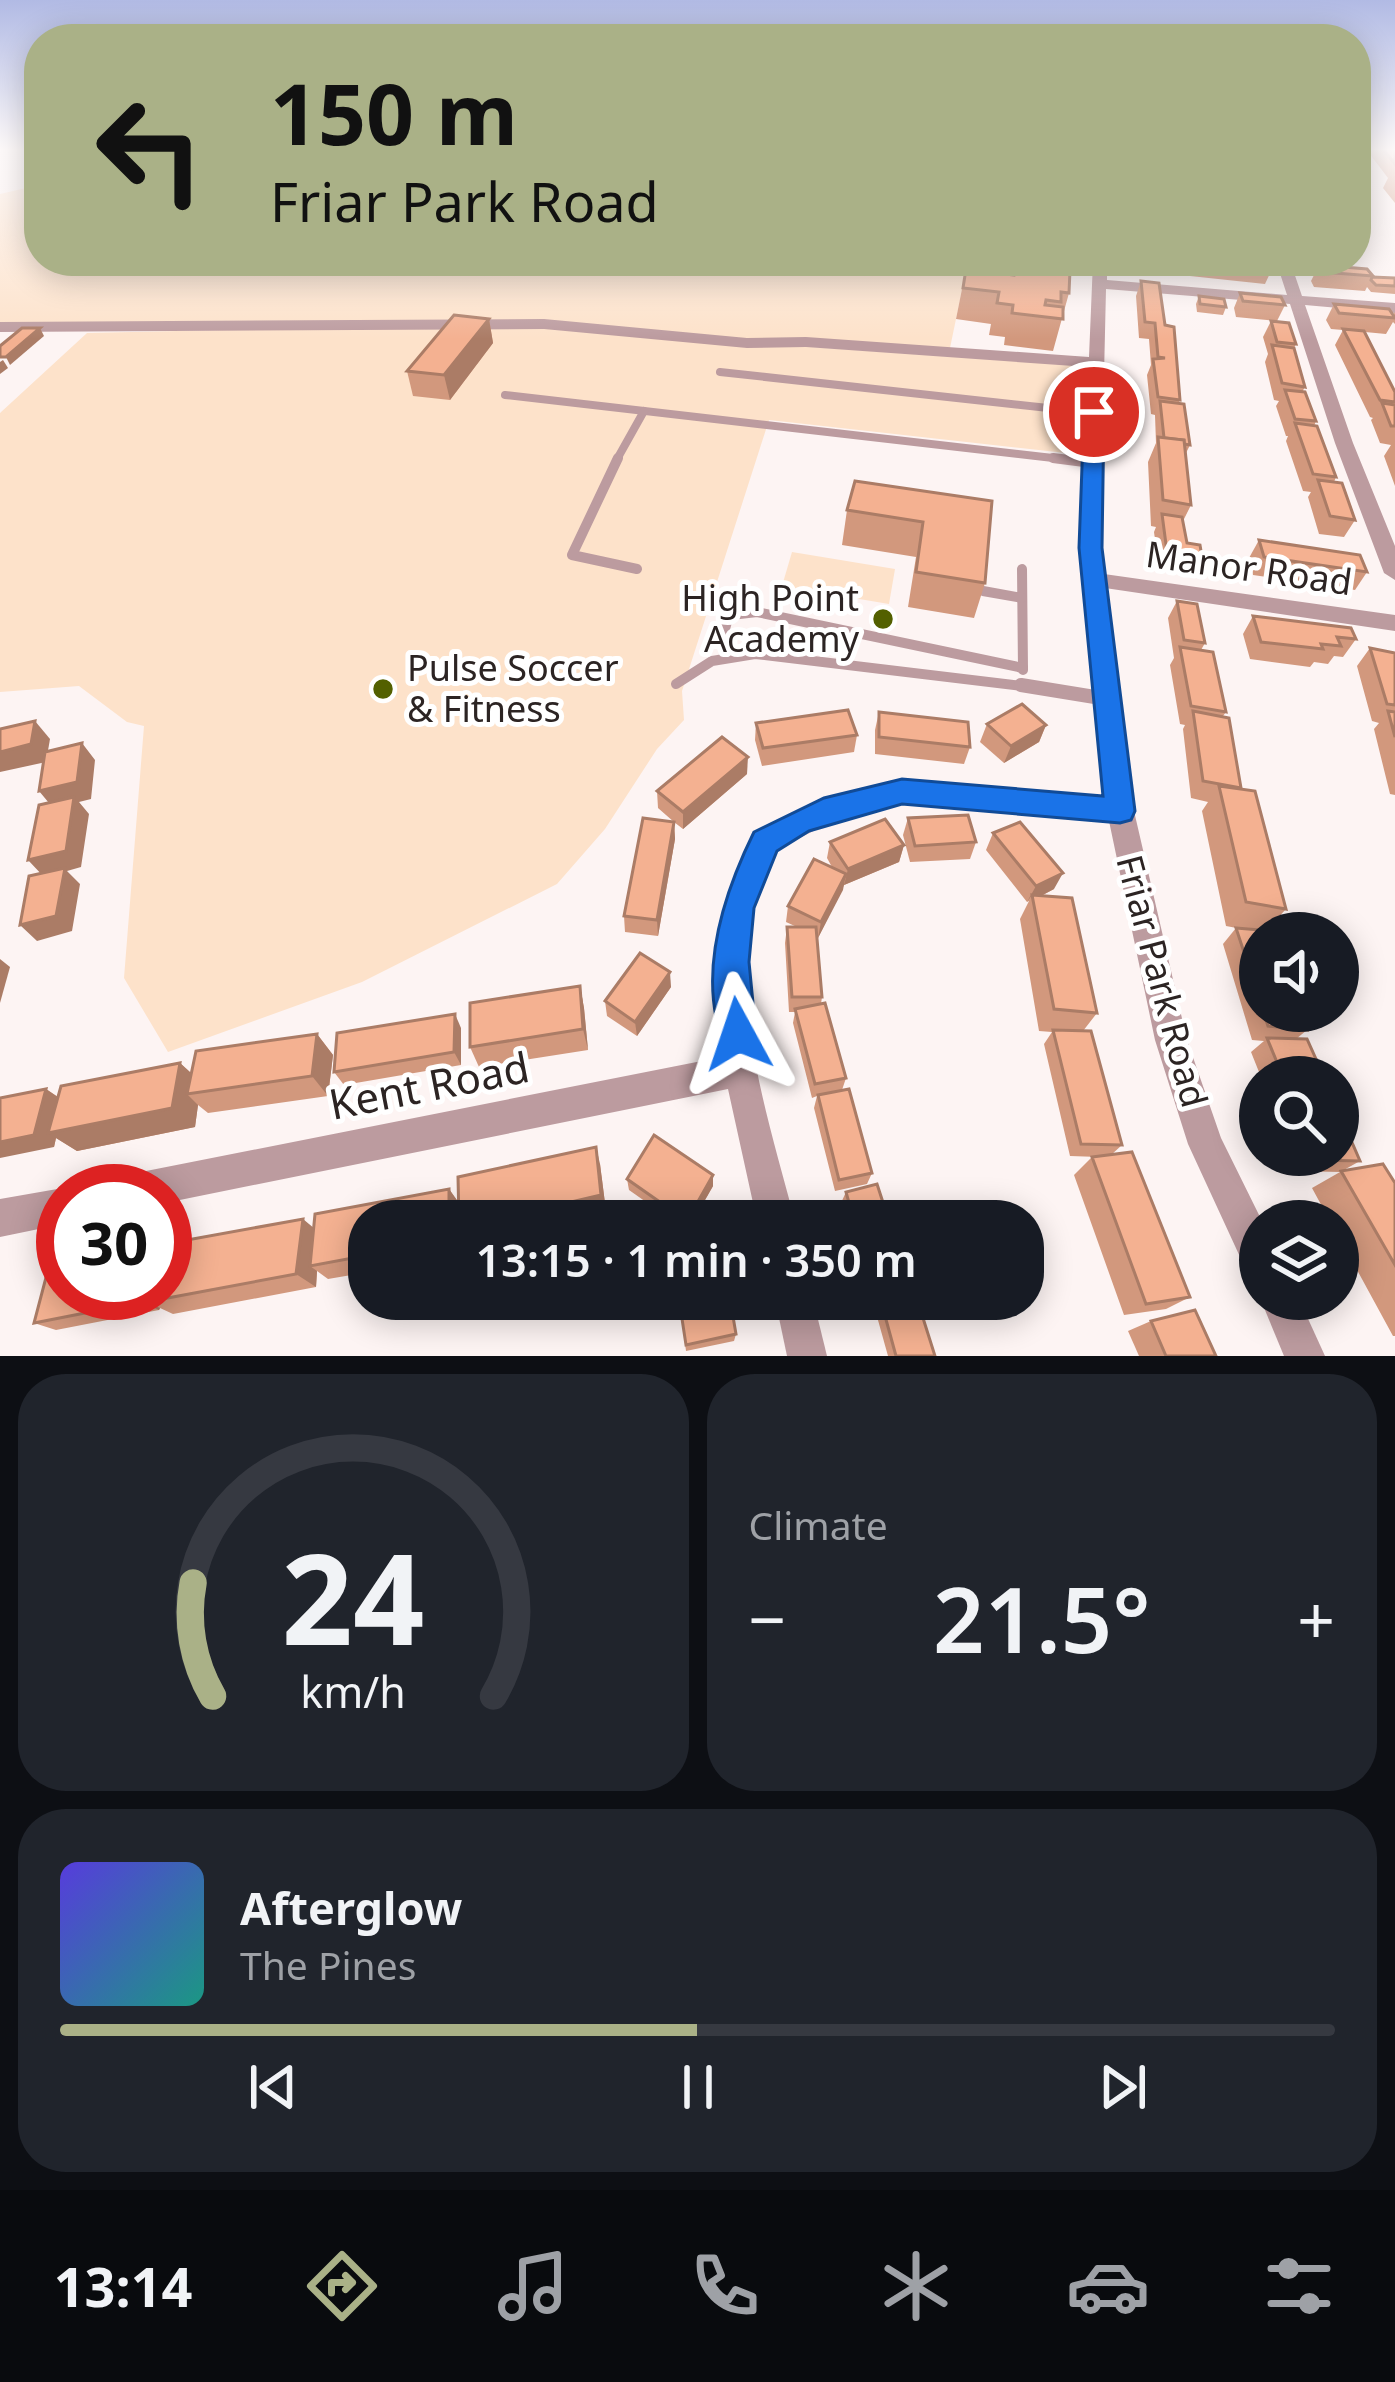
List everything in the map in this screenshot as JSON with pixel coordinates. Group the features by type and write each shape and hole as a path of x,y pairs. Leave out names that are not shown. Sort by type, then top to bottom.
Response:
{"street":[{"name":"Friar Park Road","path":"1100,276 1092,463 1093,579 1120,811 1171,1040 1206,1144 1239,1214"},
{"path":"1127,276 1298,301 1395,308"},
{"path":"1289,276 1344,443 1395,573"},
{"path":"0,327 544,324 747,343 806,342 1097,363"},
{"name":"Manor Road","path":"1093,579 1395,623"},
{"path":"771,1200 741,1070 731,962 737,908 765,842 835,807 902,791 1120,811"},
{"name":"Kent Road","path":"192,1180 741,1070"},
{"path":"0,1218 36,1211"},
{"path":"799,1320 807,1356"},
{"path":"1289,1320 1305,1356"}],"lane":[{"path":"1011,280 1012,276"},
{"path":"720,372 1094,412"},
{"path":"505,395 1092,463"},
{"path":"637,569 572,555 644,411"},
{"path":"1022,569 1022,685"},
{"path":"983,591 1022,598"},
{"path":"732,654 723,632 725,622 731,614 758,612 1023,668"},
{"path":"676,684 732,654 1022,685 1108,699"}],"shaded area":[{"path":"0,212 24,212 24,276 965,276 950,348 748,339 546,322 0,324"},
{"name":"Pulse Soccer & Fitness","path":"481,324 1073,365 1066,453 769,420 682,691 684,720 657,749 605,829 557,884 362,982 168,1052 124,978 144,726 127,722 79,686 0,692 0,413 87,333"},
{"path":"792,552 895,569 889,604 782,586"}],"building":[{"path":"965,276 1070,276 1069,293 1061,292 1061,302 1046,300 1045,305 1063,307 1063,319 1012,313 1013,305 997,303 999,292 963,288"},
{"path":"1372,277 1395,278 1395,286 1376,285"},
{"path":"1141,281 1159,283 1165,325 1174,327 1180,400 1158,397 1153,359 1165,358 1158,357 1155,323 1145,322"},
{"path":"1240,293 1281,297 1285,305 1243,301"},
{"path":"1199,296 1224,299 1226,307 1200,304"},
{"path":"1334,304 1389,309 1395,318 1339,313"},
{"path":"454,315 489,319 444,375 407,371"},
{"path":"1271,321 1289,323 1296,344 1277,342"},
{"path":"22,328 40,328 0,357 0,346"},
{"path":"1343,329 1364,331 1395,392 1395,402 1380,400"},
{"path":"1272,345 1294,348 1305,387 1282,383"},
{"path":"1285,390 1305,392 1316,421 1295,419"},
{"path":"1160,401 1184,404 1190,445 1164,438"},
{"path":"1382,403 1395,405 1395,426 1391,426"},
{"path":"1295,423 1317,426 1336,477 1313,474"},
{"path":"1158,437 1184,440 1191,505 1163,500"},
{"path":"1318,480 1342,483 1355,520 1330,516"},
{"path":"855,481 992,501 985,583 916,572 923,522 847,510"},
{"path":"1162,514 1182,517 1187,543 1200,545 1202,557 1167,552"},
{"path":"1259,540 1360,555 1367,572 1264,557"},
{"path":"1177,601 1197,604 1205,643 1184,640"},
{"path":"1253,616 1351,628 1356,639 1337,637 1341,646 1321,644 1323,649 1261,642"},
{"path":"1180,647 1213,652 1226,712 1191,706"},
{"path":"1370,648 1395,653 1395,705 1387,704"},
{"path":"1022,704 1046,725 1011,746 987,724"},
{"path":"848,710 857,735 763,748 756,723"},
{"path":"1193,711 1229,718 1241,788 1203,781"},
{"path":"879,712 968,722 970,747 879,737"},
{"path":"35,721 31,744 0,752 0,729"},
{"path":"722,737 748,757 683,812 657,791"},
{"path":"82,743 77,782 39,791 45,752"},
{"path":"1219,786 1255,791 1286,909 1246,902"},
{"path":"74,797 66,851 28,860 39,805"},
{"path":"968,815 976,842 915,846 908,818"},
{"path":"643,818 674,822 657,920 624,916"},
{"path":"885,819 904,845 848,869 830,842"},
{"path":"1020,822 1063,873 1036,886 993,833"},
{"path":"814,859 846,874 821,922 788,906"},
{"path":"65,868 56,916 20,925 29,876"},
{"path":"1032,895 1072,898 1097,1013 1054,1009"},
{"path":"787,927 816,927 822,997 792,997"},
{"path":"640,953 670,972 635,1022 605,1001"},
{"path":"580,986 583,1029 470,1047 470,1003"},
{"path":"825,1003 846,1078 815,1084 795,1009"},
{"path":"455,1014 454,1052 334,1072 337,1033"},
{"path":"1053,1030 1091,1031 1122,1145 1081,1144"},
{"path":"317,1034 312,1076 187,1094 196,1051"},
{"path":"1267,1038 1307,1039 1315,1056 1274,1056"},
{"path":"180,1063 172,1108 48,1133 61,1086"},
{"path":"46,1089 34,1135 0,1142 0,1098"},
{"path":"849,1089 872,1173 839,1180 818,1095"},
{"path":"654,1135 713,1175 699,1200 657,1200 627,1179"},
{"path":"596,1147 601,1195 580,1200 459,1200 458,1177"},
{"path":"1132,1152 1190,1297 1146,1304 1092,1157"},
{"path":"1383,1164 1395,1183 1395,1265 1344,1176 1359,1176 1359,1168"},
{"path":"877,1184 882,1200 848,1200 846,1192"},
{"path":"449,1189 449,1200 390,1200"},
{"path":"348,1208 348,1259 310,1266 315,1214"},
{"path":"303,1219 296,1274 192,1293 192,1239"},
{"path":"1195,1310 1216,1356 1166,1356 1151,1321"},
{"path":"682,1320 734,1320 736,1334 686,1345"},
{"path":"886,1320 924,1320 935,1356 896,1356"}],"place":[{"name":"High Point Academy","path":"883,619"},
{"name":"Pulse Soccer & Fitness","path":"383,689"}],"route":[{"path":"738,1034 731,962 737,908 765,842 798,822 835,807 902,791 1120,811 1090,548 1094,412"}]}
